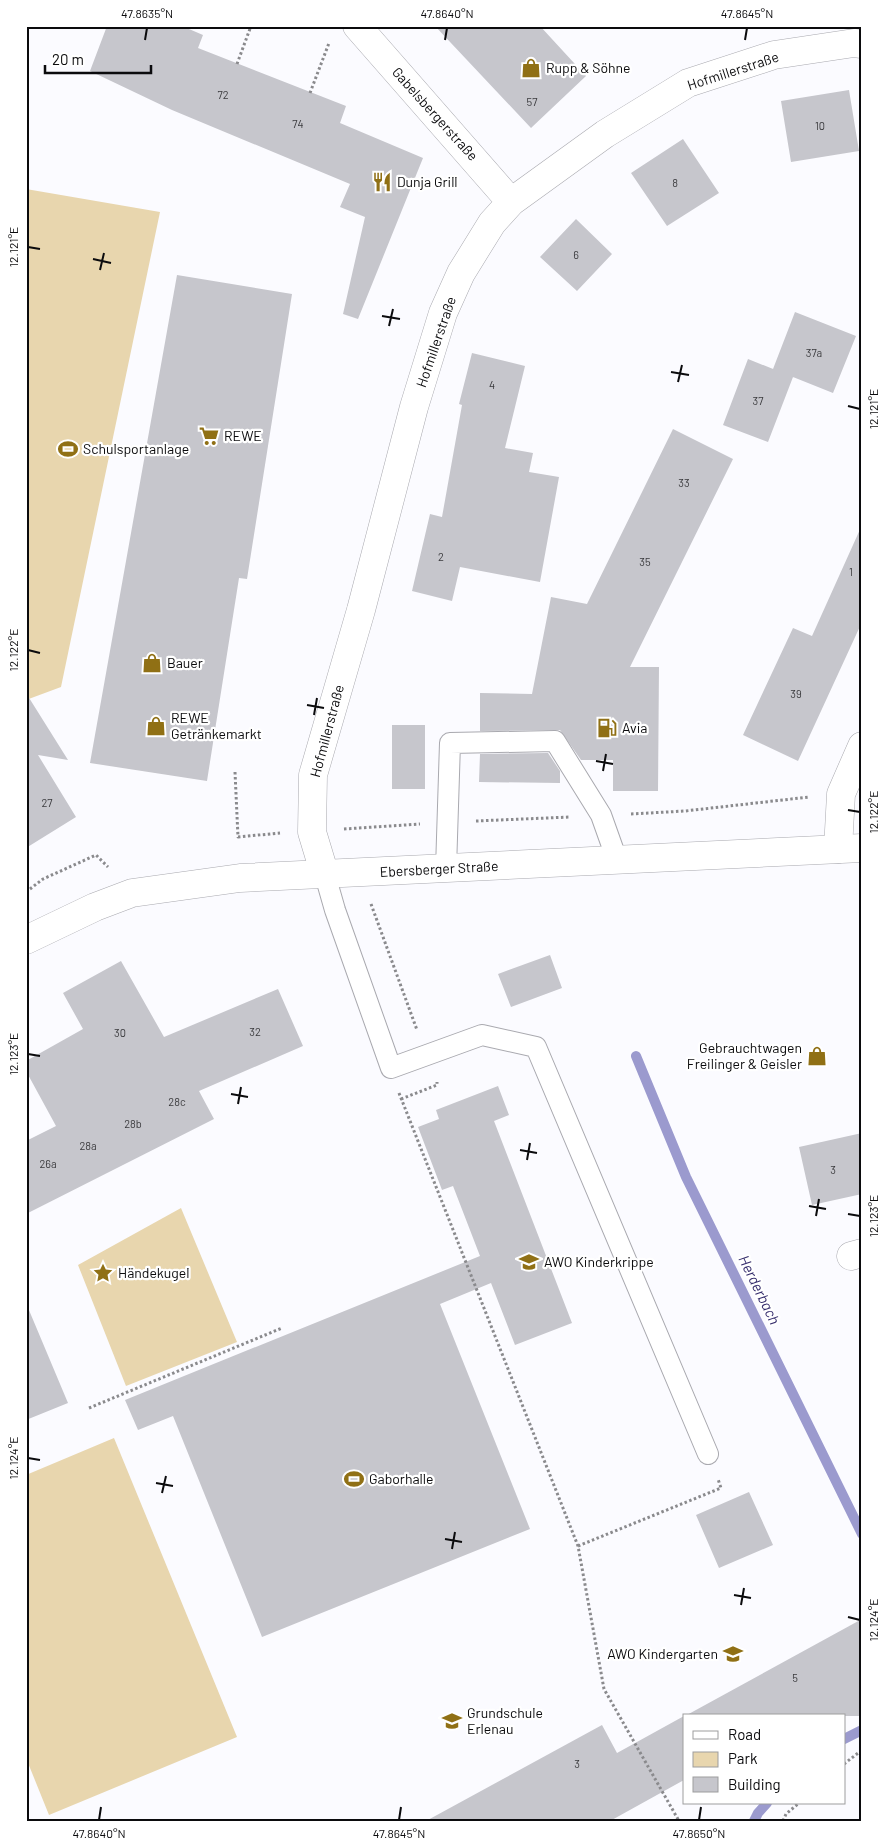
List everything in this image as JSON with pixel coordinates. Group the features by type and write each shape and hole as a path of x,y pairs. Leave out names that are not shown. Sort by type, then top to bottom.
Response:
{"street":[{"name":"Gabelsbergerstraße","path":"345,30 511,202"},
{"name":"Hofmillerstraße","path":"325,875 312,832 313,775 361,610 414,408 443,313 461,273 492,223 511,202 605,134 688,83 774,55 854,43 862,44"},
{"path":"850,848 841,794 862,746"},
{"name":"Ebersberger Straße","path":"26,940 95,907 132,893 240,878 850,848"}],"lane":[{"path":"446,869 450,743 555,741 601,815 617,860"},
{"path":"325,875 334,910 392,1068 482,1035 536,1047 708,1454"}],"path":[{"path":"237,64 252,26"},
{"path":"310,93 345,30"},
{"path":"235,772 238,837 256,834"},
{"path":"361,828 685,811 841,794"},
{"path":"26,892 43,879 96,855 132,893"},
{"path":"360,873 437,1084 401,1099"},
{"path":"398,1090 578,1546 604,1689 678,1821"},
{"path":"89,1408 282,1328"},
{"path":"578,1546 721,1488 708,1454"},
{"path":"846,1762 862,1750"},
{"path":"782,1821 786,1814 798,1804"}],"green space":[{"name":"Schulsportanlage","path":"26,189 160,212 61,687 26,700"},
{"path":"181,1208 237,1342 126,1386 78,1265"},
{"path":"114,1438 237,1737 49,1815 26,1758 26,1475"}],"building":[{"path":"107,26 182,26 203,35 198,48 346,106 340,123 423,158 358,319 343,314 365,217 340,207 350,184 172,110 90,71"},
{"path":"435,26 540,26 586,76 531,128"},
{"path":"849,90 859,151 791,162 781,101"},
{"path":"683,139 719,193 667,226 631,173"},
{"path":"576,219 612,254 577,291 540,257"},
{"name":"REWE","path":"177,275 292,294 247,579 239,578 207,781 90,763"},
{"path":"795,312 856,336 833,393 773,369"},
{"path":"472,353 525,366 505,448 533,453 529,472 559,477 540,582 460,567 452,601 412,591 430,514 442,517 462,405 459,404"},
{"path":"748,359 793,377 768,442 723,425"},
{"path":"673,429 733,459 630,667 659,667 658,791 613,791 613,760 581,760 560,730 480,731 480,693 532,694 551,597 587,604"},
{"path":"862,525 862,622 798,761 743,735 793,628 812,636"},
{"path":"26,693 68,760 38,755 76,817 26,848"},
{"path":"392,725 425,725 425,789 392,789"},
{"path":"548,753 560,771 560,783 479,782 480,754"},
{"path":"550,955 562,988 511,1007 498,974"},
{"path":"121,961 164,1037 278,989 303,1046 199,1091 214,1119 26,1214 26,1141 56,1126 26,1071 26,1061 83,1029 63,993"},
{"name":"Gaborhalle","path":"498,1086 509,1115 494,1121 572,1323 515,1345 491,1283 440,1304 530,1529 262,1637 173,1416 138,1430 125,1400 480,1256 453,1186 442,1190 418,1127 439,1119 436,1110"},
{"path":"862,1133 862,1194 812,1205 799,1147"},
{"path":"26,1303 68,1403 26,1420"},
{"path":"749,1492 773,1545 719,1568 696,1515"},
{"path":"862,1619 862,1716 846,1716 846,1714 689,1714"},
{"path":"683,1717 683,1781 610,1821 426,1821 602,1725 617,1753"}],"waterway":[{"name":"Herderbach","path":"636,1056 686,1177 862,1534"},
{"path":"846,1738 862,1730"},
{"path":"754,1821 766,1804"}],"place":[{"name":"Rupp & Söhne","path":"531,68"},
{"name":"Dunja Grill","path":"382,182"},
{"name":"REWE","path":"209,436"},
{"name":"Schulsportanlage","path":"68,449"},
{"name":"Bauer","path":"152,663"},
{"name":"REWE Getränkemarkt","path":"156,726"},
{"name":"Avia","path":"607,728"},
{"name":"Gebrauchtwagen Freilinger & Geisler","path":"817,1056"},
{"name":"AWO Kinderkrippe","path":"529,1262"},
{"name":"Händekugel","path":"103,1273"},
{"name":"Gaborhalle","path":"354,1479"},
{"name":"AWO Kindergarten","path":"733,1654"},
{"name":"Grundschule Erlenau","path":"452,1721"}]}
